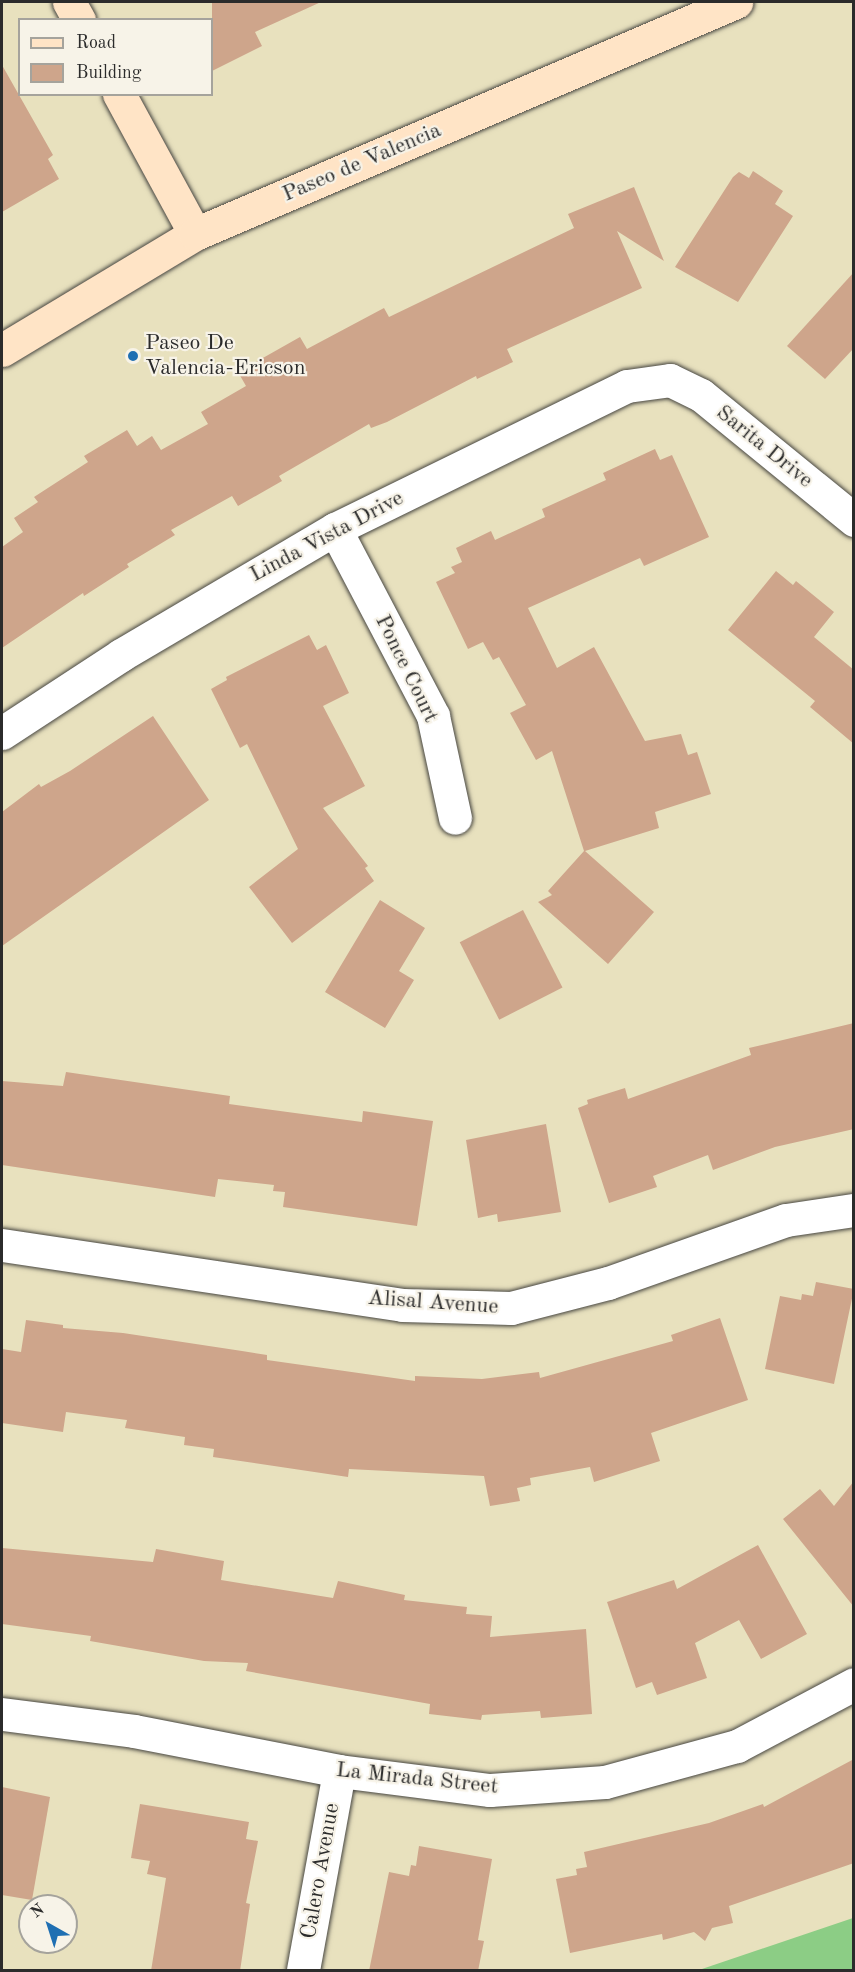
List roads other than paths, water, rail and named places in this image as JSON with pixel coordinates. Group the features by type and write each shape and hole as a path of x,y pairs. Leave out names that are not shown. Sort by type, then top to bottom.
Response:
{"main road":[{"path":"69,2 78,18"},
{"name":"Paseo de Valencia","path":"2,350 195,234 736,2"},
{"path":"120,96 195,234"}],"street":[{"name":"Sarita Drive","path":"670,380 701,395 854,520"},
{"name":"Linda Vista Drive","path":"2,733 121,655 335,529 627,386 670,380"},
{"name":"Ponce Court","path":"335,529 433,716 455,818"},
{"name":"Alisal Avenue","path":"2,1245 402,1305 511,1308 608,1283 786,1220 854,1210"},
{"name":"La Mirada Street","path":"2,1714 134,1731 339,1771 490,1790 605,1782 737,1746 854,1684"},
{"name":"Calero Avenue","path":"303,1971 339,1771"}],"place":[{"name":"Paseo De Valencia-Ericson","path":"133,356"}]}
